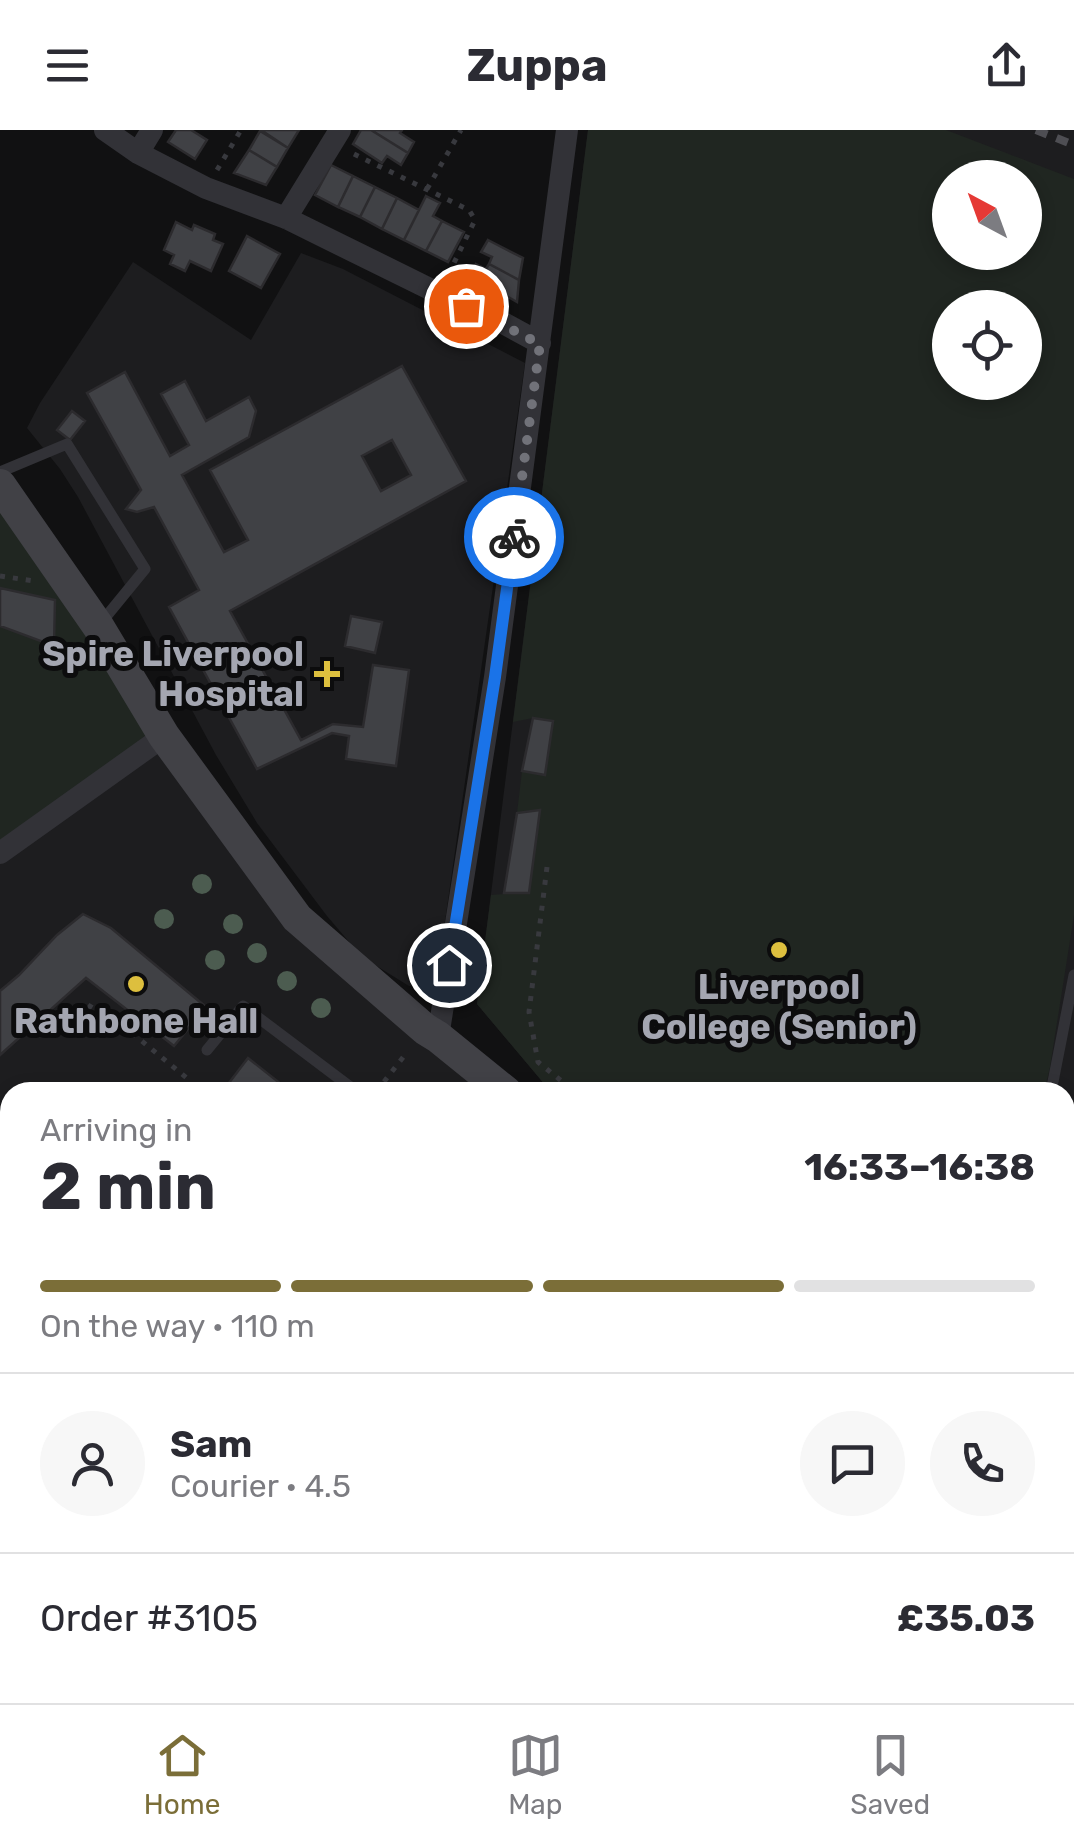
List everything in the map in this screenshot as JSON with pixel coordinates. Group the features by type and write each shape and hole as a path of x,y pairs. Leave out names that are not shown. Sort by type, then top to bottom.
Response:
{"street":[{"path":"105,130 138,154 206,188 286,218 540,344"},
{"path":"138,154 152,130"},
{"path":"431,1033 495,677 567,130"},
{"path":"286,218 336,137"},
{"path":"0,485 98,626 164,736 297,918 493,1082"},
{"path":"0,853 164,736"}],"lane":[{"path":"0,472 67,444 145,568 98,626"},
{"path":"1052,1082 1074,975"},
{"path":"207,1050 242,1006 345,1082"}],"path":[{"path":"206,188 241,130"},
{"path":"427,189 461,130"},
{"path":"336,137 469,210 475,220 440,294"},
{"path":"547,867 530,1012 538,1062 563,1082"},
{"path":"88,1005 132,1033 188,1078 188,1082"},
{"path":"385,1082 431,1033"}],"shaded area":[{"name":"Liverpool College (Senior)","path":"588,130 1074,130 1074,1082 543,1082 477,1004"},
{"name":"Liverpool College (Senior)","path":"588,130 946,130 1024,160 932,160 932,270 1042,270 1042,167 1074,179 1074,915 1046,1082 543,1082 477,1004 491,895 529,892 540,811 517,813 522,771 545,775 553,721 533,718 513,722"},
{"name":"Spire Liverpool Hospital","path":"301,253 343,269 525,363 439,963 433,979 421,986 409,986 362,957 257,823 216,755 78,497 27,428 133,262 251,340"},
{"path":"0,485 164,736 0,853"},
{"name":"Liverpool College (Senior)","path":"164,736 297,918 494,1082 0,1082 0,853"}],"building":[{"path":"176,130 191,130 207,140 195,159 168,142"},
{"path":"261,130 299,130 288,148"},
{"path":"361,130 371,130 408,153 401,165 387,156 382,163 353,144"},
{"path":"371,130 402,130 400,133 414,142 408,153"},
{"path":"260,131 288,148 277,167 249,150"},
{"path":"249,150 277,167 266,185 234,173"},
{"path":"331,165 353,176 338,207 315,195"},
{"path":"353,176 375,187 360,217 338,207"},
{"path":"375,187 397,198 382,229 360,217"},
{"path":"426,196 440,203 433,216 442,221 426,251 404,240"},
{"path":"397,198 419,210 404,240 382,229"},
{"path":"442,221 464,232 448,262 426,251"},
{"path":"176,222 215,234 213,240 223,244 211,271 190,261 185,271 170,264 174,255 164,250"},
{"path":"247,236 280,254 261,288 229,271"},
{"path":"488,240 523,258 519,280 489,264 492,257 481,252"},
{"path":"476,264 486,269 489,264 519,280 517,302 471,276"},
{"path":"402,366 466,481 230,611 301,740 333,724 363,727 373,665 409,670 396,766 346,759 349,736 332,733 257,769 169,607 199,590 154,507 137,512 126,509 141,490 87,393 125,372 170,456 189,445 161,394 185,381 206,421 249,397 256,411 249,437 182,475 224,552 248,540 210,470","holes":["392,440 411,475 381,491 362,456"]},
{"path":"72,411 85,421 70,440 57,430"},
{"path":"0,588 55,600 54,646 0,626"},
{"path":"351,616 382,622 375,653 345,646"},
{"path":"533,718 553,721 545,775 522,771"},
{"path":"540,810 529,893 504,893 517,813"},
{"name":"Rathbone Hall","path":"83,914 111,928 206,1007 174,1046 86,978 0,1055 0,991"},
{"path":"248,1058 278,1082 230,1082"}],"railway":[{"path":"1036,130 1074,145"}],"way so far":[{"path":"466,306 540,344 514,537"}],"place":[{"name":"Spire Liverpool Hospital","path":"327,674"},
{"name":"Liverpool College (Senior)","path":"779,950"},
{"name":"Rathbone Hall","path":"136,984"}],"route":[{"path":"449,965 514,537"}]}
